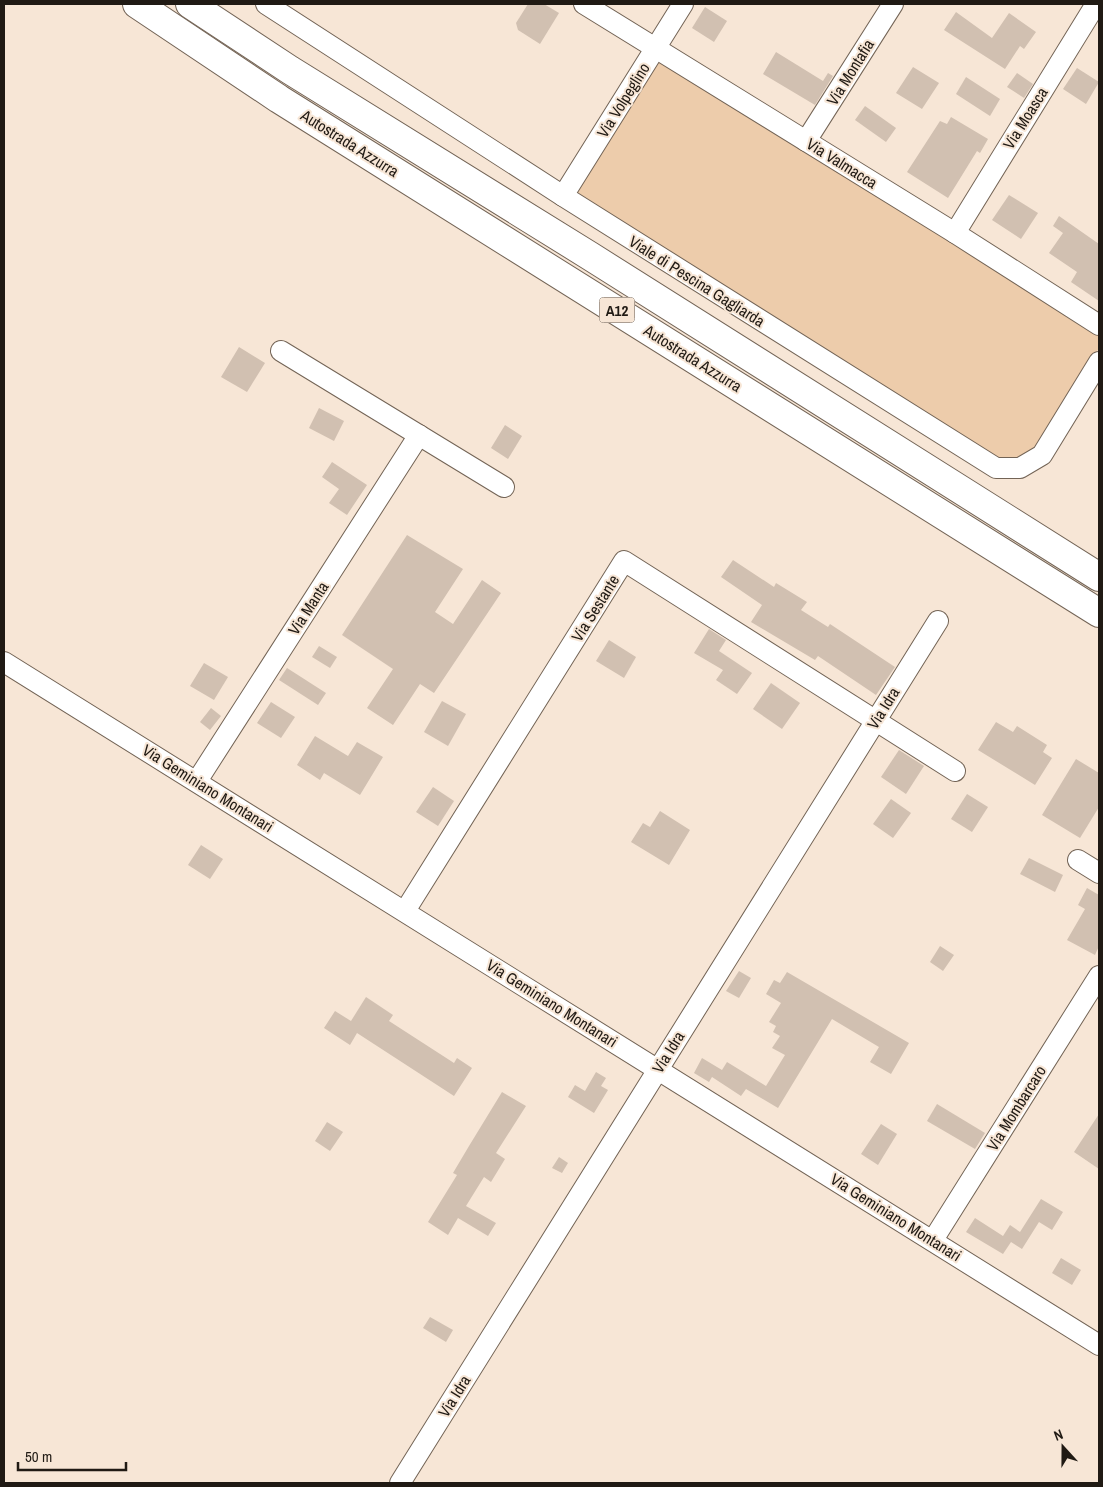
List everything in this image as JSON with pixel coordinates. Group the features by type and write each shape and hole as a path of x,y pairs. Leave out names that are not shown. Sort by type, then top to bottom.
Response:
{"highway":[{"name":"Autostrada Azzurra","path":"137,4 279,99 1099,613"},
{"name":"Autostrada Azzurra","path":"190,4 298,75 590,256 1099,577"}],"street":[{"name":"Viale di Pescina Gagliarda","path":"266,4 563,196 996,468 1020,468 1042,455 1099,362"},
{"name":"Via Valmacca","path":"584,4 955,233 1099,325"},
{"name":"Via Volpeglino","path":"563,196 683,4"},
{"name":"Via Montafia","path":"806,141 894,4"},
{"name":"Via Moasca","path":"955,233 1096,4"},
{"path":"282,351 504,486"},
{"name":"Via Manta","path":"197,781 419,435"},
{"name":"Via Sestante","path":"405,911 624,561 875,722 955,770"},
{"name":"Via Idra","path":"400,1483 938,621"},
{"name":"Via Geminiano Montanari","path":"4,662 1099,1345"},
{"path":"1078,860 1099,873"},
{"name":"Via Mombarcaro","path":"932,1240 1099,976"}],"shaded area":[{"path":"660,59 1099,332 1099,348 1037,446 1019,458 1000,462 574,194"}],"building":[{"path":"528,4 544,4 559,13 540,44 518,30 516,23"},
{"path":"705,7 727,21 714,42 692,28"},
{"path":"956,12 992,38 1009,13 1036,32 1024,49 1020,46 1005,69 944,30"},
{"path":"776,52 823,81 828,73 833,76 815,105 763,74"},
{"path":"913,67 939,83 922,109 896,93"},
{"path":"1077,68 1099,82 1086,104 1063,89"},
{"path":"1017,73 1033,84 1024,98 1007,87"},
{"path":"966,77 1000,99 990,116 956,94"},
{"path":"865,106 896,128 886,142 855,120"},
{"path":"951,117 988,139 980,153 977,151 948,198 907,172 940,121 947,124"},
{"path":"1009,195 1038,213 1021,239 992,220"},
{"path":"1059,216 1099,244 1099,301 1071,282 1077,272 1049,253 1063,233 1053,226"},
{"path":"239,347 265,363 247,392 221,377"},
{"path":"319,408 344,421 334,441 309,428"},
{"path":"505,425 522,436 508,459 491,448"},
{"path":"332,462 367,485 347,515 329,503 339,489 322,477"},
{"path":"407,535 463,569 435,612 453,624 482,580 501,593 434,693 420,684 393,725 367,708 393,669 342,635"},
{"path":"733,560 774,587 776,583 807,602 801,610 828,627 830,624 895,667 876,695 818,656 815,660 751,622 762,605 721,577"},
{"path":"709,629 726,640 719,651 752,673 737,694 716,680 723,670 694,653"},
{"path":"609,640 636,657 624,678 596,661"},
{"path":"319,646 337,657 330,668 312,657"},
{"path":"204,663 228,677 214,700 190,686"},
{"path":"287,668 326,693 318,705 279,680"},
{"path":"771,683 800,703 782,729 753,709"},
{"path":"442,701 466,714 448,746 424,732"},
{"path":"271,702 295,717 281,738 257,723"},
{"path":"211,708 221,716 210,730 200,722"},
{"path":"996,722 1013,732 1017,726 1047,745 1043,752 1052,758 1035,785 978,750"},
{"path":"315,736 348,756 357,742 383,757 360,795 324,773 320,780 297,765"},
{"path":"899,750 924,766 906,794 881,777"},
{"path":"1076,759 1099,773 1099,807 1080,838 1042,815"},
{"path":"433,787 454,801 438,826 416,812"},
{"path":"967,794 988,807 972,832 951,819"},
{"path":"891,799 911,813 893,838 873,824"},
{"path":"660,811 690,830 669,865 631,842 643,823 650,827"},
{"path":"201,845 223,859 210,879 188,865"},
{"path":"1029,858 1063,875 1055,892 1020,874"},
{"path":"1087,888 1099,895 1099,946 1095,955 1067,940 1085,909 1078,905"},
{"path":"940,946 954,955 943,971 930,962"},
{"path":"739,971 751,978 739,998 726,991"},
{"path":"787,972 909,1043 891,1074 870,1062 879,1047 832,1019 778,1108 746,1089 741,1096 712,1077 709,1082 694,1073 702,1058 722,1070 727,1062 766,1086 785,1055 772,1048 780,1036 773,1032 776,1026 769,1022 781,1003 766,994 774,980 780,983"},
{"path":"366,997 393,1015 389,1021 454,1063 457,1058 472,1068 454,1096 357,1033 350,1045 324,1028 335,1011 351,1021"},
{"path":"596,1072 606,1078 601,1086 608,1090 594,1113 568,1097 575,1085 585,1091"},
{"path":"502,1092 526,1106 496,1153 505,1159 491,1182 484,1177 466,1206 496,1223 488,1236 458,1218 448,1235 428,1222 457,1175 453,1173"},
{"path":"937,1104 985,1133 975,1149 927,1121"},
{"path":"1099,1114 1099,1169 1074,1152"},
{"path":"327,1122 343,1132 330,1151 315,1141"},
{"path":"881,1124 897,1134 878,1165 861,1154"},
{"path":"559,1157 568,1163 562,1173 552,1168"},
{"path":"1041,1199 1063,1212 1052,1230 1039,1222 1022,1249 1011,1242 1003,1254 966,1232 975,1218 1003,1236 1010,1225 1020,1232"},
{"path":"1061,1258 1081,1270 1072,1285 1052,1273"},
{"path":"430,1317 453,1330 446,1342 423,1328"}]}
